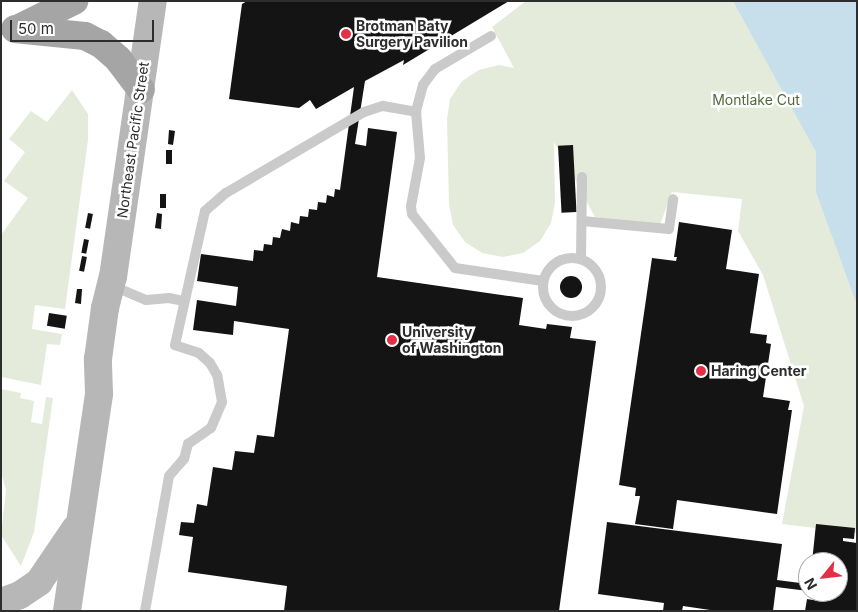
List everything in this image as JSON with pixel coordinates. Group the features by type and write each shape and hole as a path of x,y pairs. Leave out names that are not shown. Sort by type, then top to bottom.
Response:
{"main road":[{"path":"8,32 74,1"},
{"name":"Northeast Pacific Street","path":"67,611 99,393 116,351 122,312 113,284 154,1"},
{"path":"8,32 85,36 101,44 118,59 141,88"},
{"path":"1,602 20,595 39,582 60,555 81,517"}],"lane":[{"path":"491,36 436,69 423,85 416,112 420,158 411,206 412,214 442,255 455,268 464,271 544,281"},
{"path":"145,611 169,476 184,459 188,444 211,428 222,402 217,375 210,363 199,353 175,345 183,301 205,211 226,193 364,112 383,106 416,112"},
{"path":"581,260 582,177"},
{"path":"582,221 669,229 673,199"},
{"path":"561,260 581,260 594,269 600,285 596,302 583,313 574,315 557,311 546,298 544,281 547,272 561,260"},
{"path":"113,284 146,300 169,298 183,301"}],"green space":[{"name":"Montlake Cut","path":"526,1 857,1 857,533 782,524 804,406 763,275 738,231 742,199 672,192 660,225 595,217 554,142 555,203 551,223 540,241 523,253 503,257 482,253 465,242 453,225 449,205 447,119 450,99 462,81 479,70 499,65 514,68 492,27"},
{"path":"72,90 88,114 88,140 65,309 35,305 32,329 62,334 60,345 47,344 41,385 1,377 1,235 28,198 4,181 25,152 9,139 31,111 47,122"},
{"path":"1,389 21,393 20,398 34,401 31,422 42,424 46,397 53,398 34,532 21,566 1,535 6,490 1,472"}],"water":[{"name":"Montlake Cut","path":"733,1 857,1 857,305 816,192 816,152"}],"building":[{"path":"247,1 509,1 403,65 404,60 365,81 355,144 366,146 368,128 397,132 377,277 523,298 519,325 546,329 547,324 572,327 570,338 596,341 559,611 284,611 287,586 188,572 193,537 179,535 181,522 194,523 197,504 207,506 213,467 232,470 235,451 254,453 257,435 274,437 289,329 234,321 233,335 193,330 197,300 236,306 238,287 197,281 201,254 253,261 254,250 263,251 264,244 272,245 273,237 280,238 282,229 290,231 291,222 299,224 300,216 308,217 309,209 317,210 318,202 326,203 327,195 334,197 335,189 340,190 354,87 316,109 310,100 299,108 229,99 242,4"},
{"path":"169,130 175,131 173,145 168,144"},
{"path":"573,145 577,212 562,213 558,146"},
{"path":"166,150 172,150 172,164 166,164"},
{"path":"160,194 166,194 166,208 160,208"},
{"path":"88,213 93,214 90,229 85,228"},
{"path":"157,213 162,214 161,229 155,228"},
{"name":"Haring Center","path":"679,222 732,230 726,269 759,274 750,333 767,335 766,343 771,344 763,397 790,401 788,410 792,410 777,514 677,500 673,529 635,524 640,496 635,496 636,488 619,485 652,258 676,261 677,257 674,257"},
{"path":"84,239 89,240 86,254 81,253"},
{"path":"82,256 87,257 84,272 79,271"},
{"path":"567,276 575,276 582,283 582,291 575,298 567,298 560,291 560,283"},
{"path":"77,289 82,289 81,304 75,303"},
{"path":"49,313 67,316 65,329 47,326"},
{"path":"607,522 782,544 777,580 798,583 798,590 776,587 773,611 717,611 683,606 682,611 663,611 664,603 598,594"},
{"path":"816,524 855,528 854,539 843,538 843,541 857,543 857,611 805,611 806,602 848,602 848,552 813,552"}],"place":[{"name":"Brotman Baty Surgery Pavilion","path":"346,34"},
{"name":"University of Washington","path":"392,340"},
{"name":"Haring Center","path":"701,371"}]}
